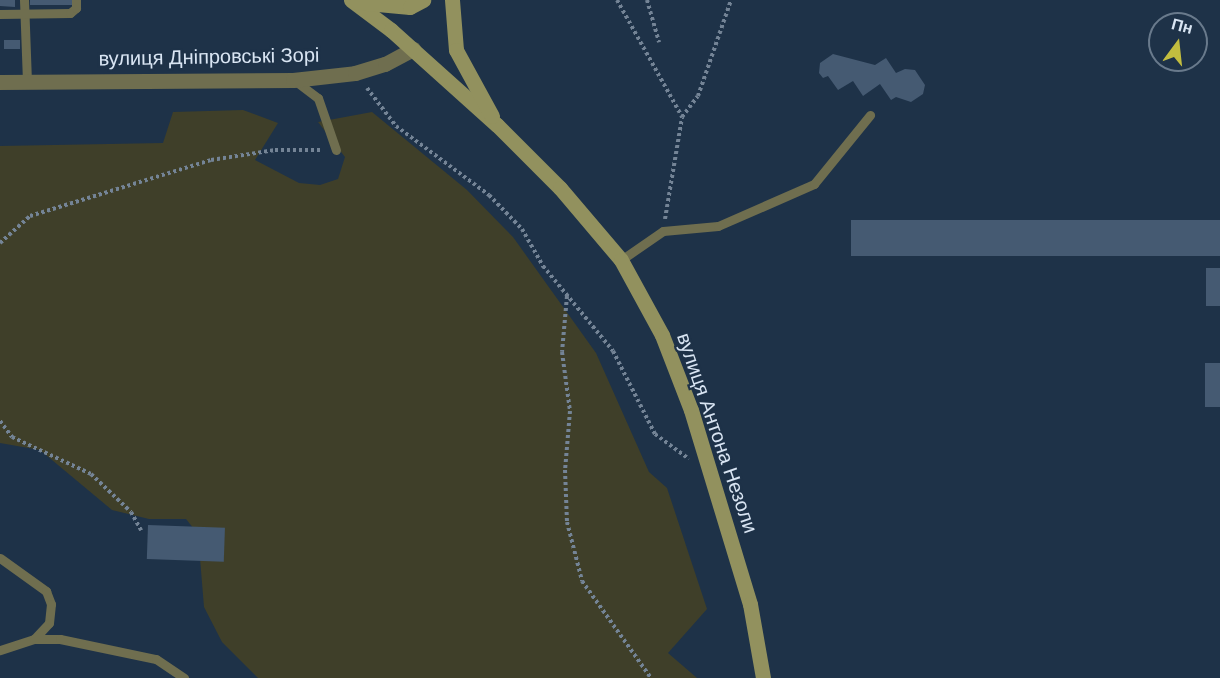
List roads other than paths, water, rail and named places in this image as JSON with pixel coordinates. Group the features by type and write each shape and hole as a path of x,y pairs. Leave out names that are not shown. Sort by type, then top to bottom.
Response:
{"main road":[{"path":"352,1 410,7 423,0"},
{"path":"452,0 456,50 497,125"},
{"name":"вулиця Антона Незоли","path":"352,1 413,49 497,125 560,188 621,260 662,335 714,478 750,604 763,678"}],"street":[{"name":"вулиця Дніпровські Зорі","path":"0,82 293,80 355,73 385,64 413,49"}],"lane":[{"path":"24,0 27,81"},
{"path":"0,14 70,13 76,8 76,0"},
{"path":"293,80 318,98 336,150"},
{"path":"621,260 663,231 718,226 814,184 870,115"},
{"path":"0,558 46,591 51,604 49,623 34,639"},
{"path":"0,650 34,639 60,639 156,659 184,678"}]}
